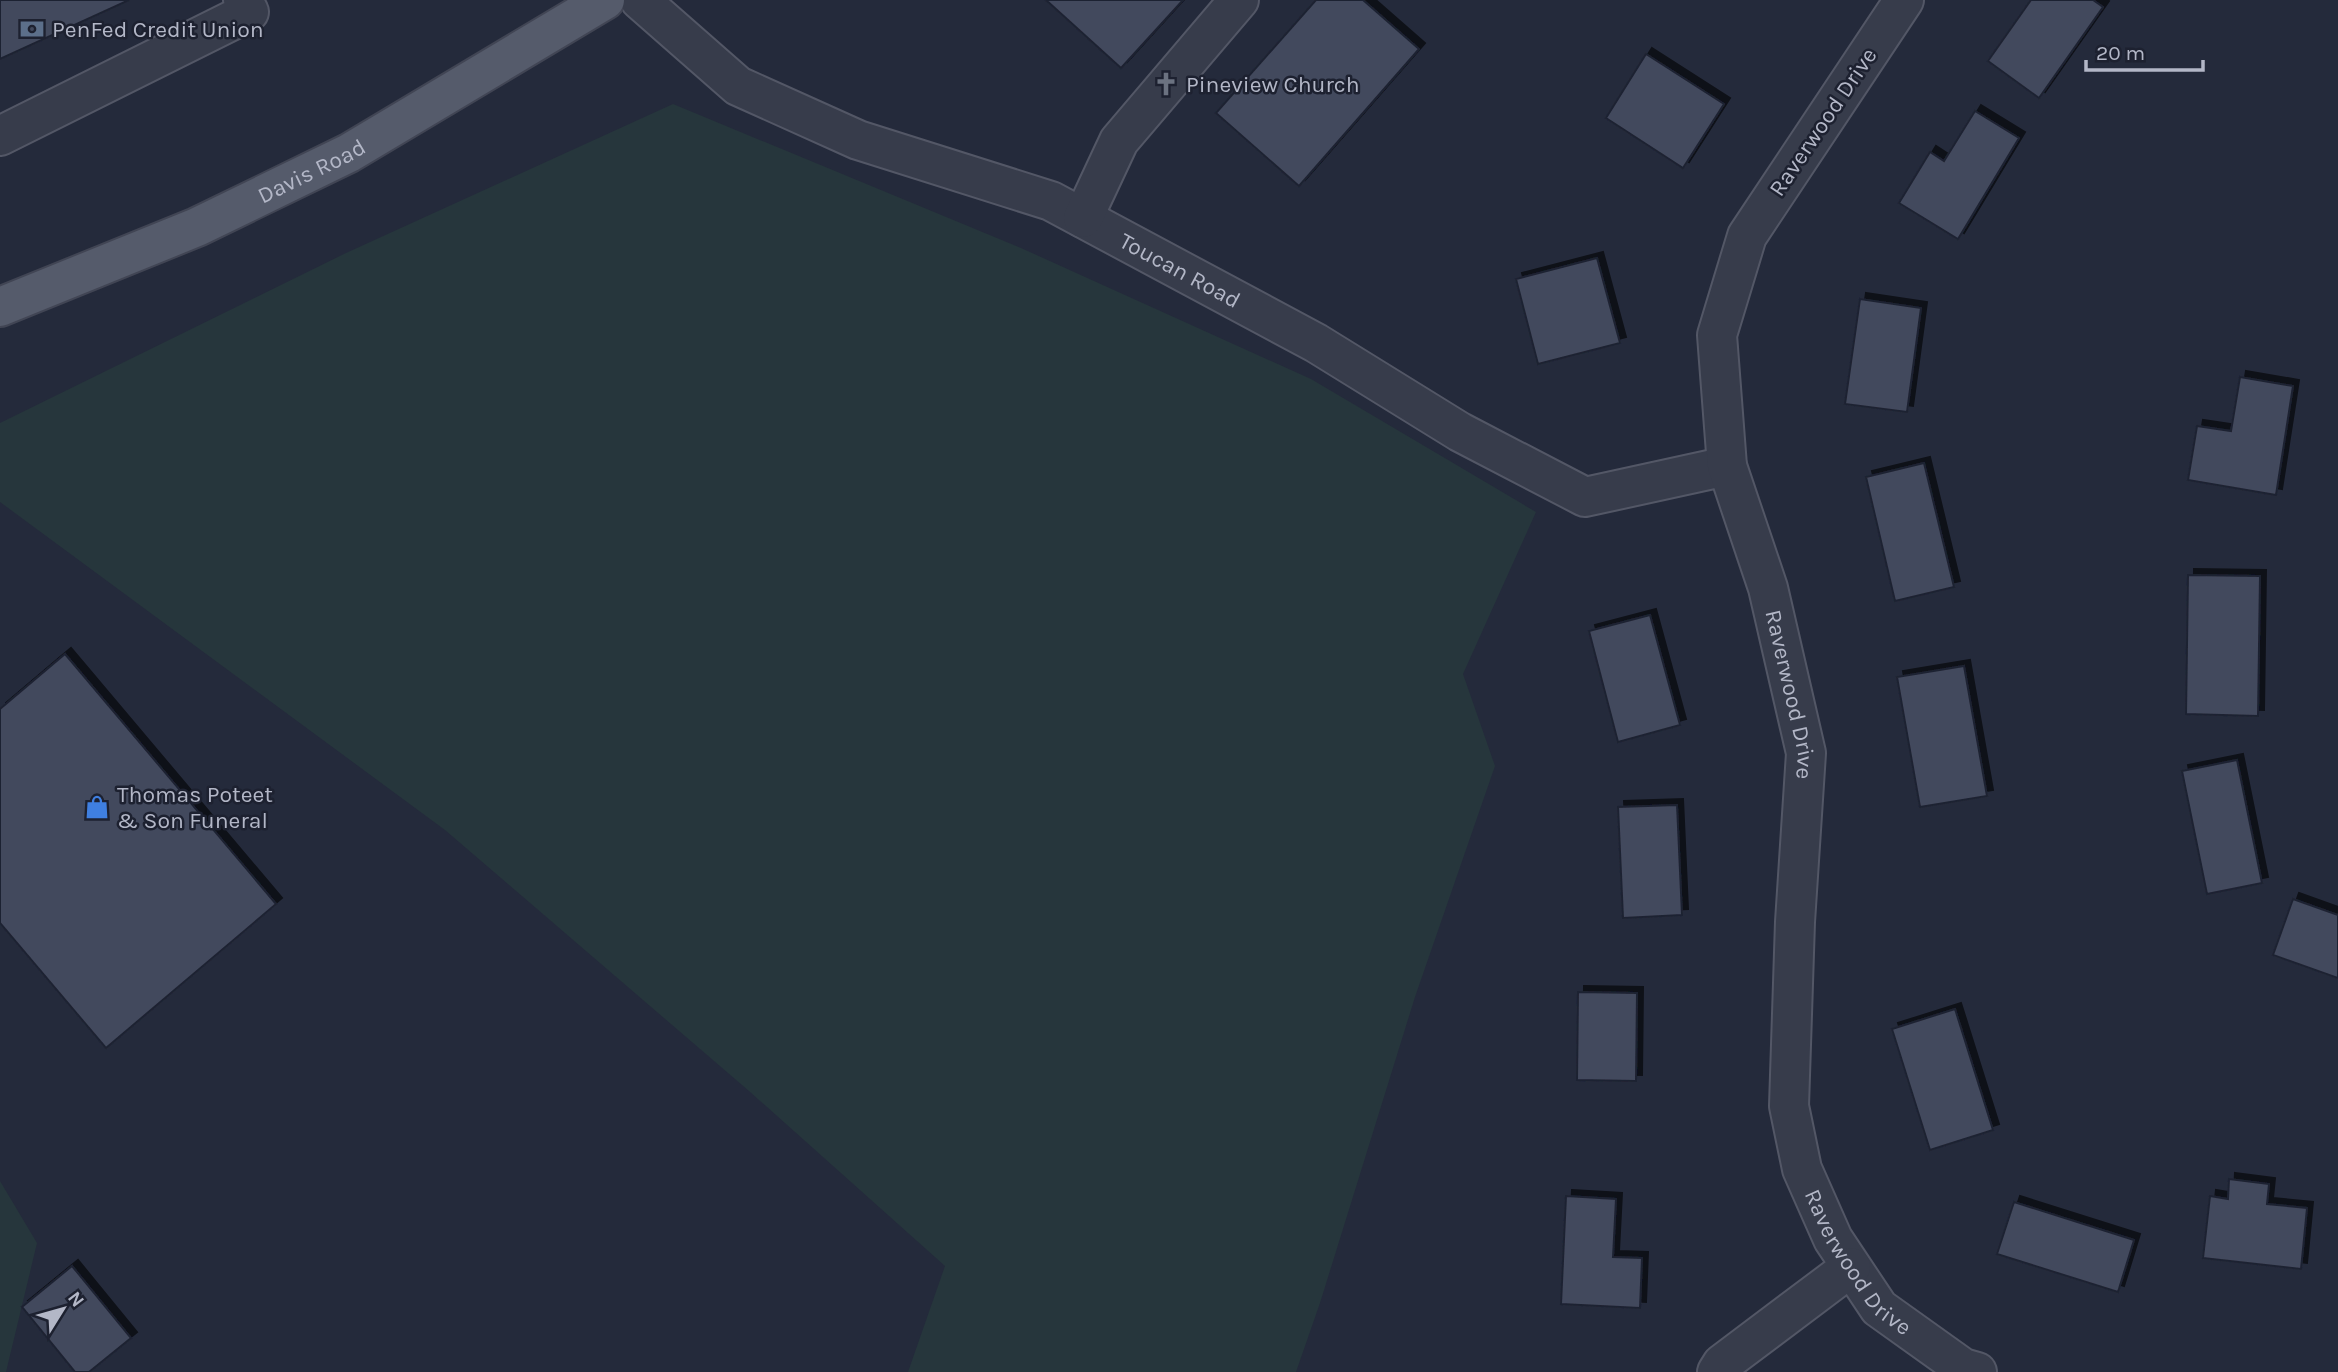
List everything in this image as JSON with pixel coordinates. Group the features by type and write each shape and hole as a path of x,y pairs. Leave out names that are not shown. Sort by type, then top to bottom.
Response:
{"main road":[{"name":"Davis Road","path":"0,307 197,227 349,153 605,0"}],"street":[{"path":"0,136 249,12 243,0"},
{"name":"Toucan Road","path":"640,0 738,86 858,140 1051,201 1316,343 1460,432 1585,497 1727,466"},
{"path":"1083,218 1119,141 1239,0"},
{"name":"Raverwood Drive","path":"1904,0 1747,236 1717,334 1727,466 1768,589 1806,752 1794,922 1790,1106 1802,1169 1833,1239 1879,1308 1964,1368 1977,1372"},
{"path":"1717,1372 1722,1364 1851,1267"}],"shaded area":[{"path":"673,104 1021,248 1311,379 1536,512 1463,674 1495,766 1415,997 1296,1372 908,1372 945,1266 749,1091 445,830 0,502 0,423 346,253"},
{"path":"0,1181 37,1243 6,1372 0,1372"}],"building":[{"name":"PenFed Credit Union","path":"0,0 129,0 0,59"},
{"path":"1046,0 1183,0 1121,68"},
{"path":"1316,0 1363,0 1419,49 1299,186 1216,113"},
{"path":"2031,0 2093,0 2103,7 2039,98 1988,61"},
{"path":"1646,54 1724,104 1683,168 1606,118"},
{"path":"1975,111 2019,138 1958,239 1899,203 1930,152 1944,161"},
{"path":"1597,258 1620,343 1538,364 1516,279"},
{"path":"1860,299 1921,308 1907,412 1845,404"},
{"path":"2240,377 2293,386 2276,495 2188,480 2197,426 2231,431"},
{"path":"1924,463 1954,587 1895,601 1866,477"},
{"path":"2188,575 2260,576 2258,716 2186,714"},
{"path":"1650,615 1680,725 1618,742 1589,631"},
{"name":"Thomas Poteet & Son Funeral","path":"65,654 276,904 106,1048 0,923 0,709"},
{"path":"1964,666 1987,796 1920,807 1897,677"},
{"path":"2237,760 2262,883 2207,894 2182,771"},
{"path":"1677,805 1682,915 1623,918 1618,807"},
{"path":"2293,899 2338,915 2338,978 2273,955"},
{"path":"1578,992 1637,993 1636,1081 1577,1080"},
{"path":"1955,1009 1993,1130 1930,1150 1892,1029"},
{"path":"2229,1179 2269,1184 2267,1204 2307,1208 2301,1269 2203,1258 2210,1196 2228,1199"},
{"path":"1566,1196 1616,1199 1613,1257 1642,1258 1640,1308 1561,1304"},
{"path":"2014,1202 2134,1240 2118,1292 1997,1254"},
{"path":"72,1266 131,1338 89,1372 75,1372 22,1307"}],"place":[{"name":"PenFed Credit Union","path":"32,29"},
{"name":"Pineview Church","path":"1166,84"},
{"name":"Thomas Poteet & Son Funeral","path":"97,807"}]}
